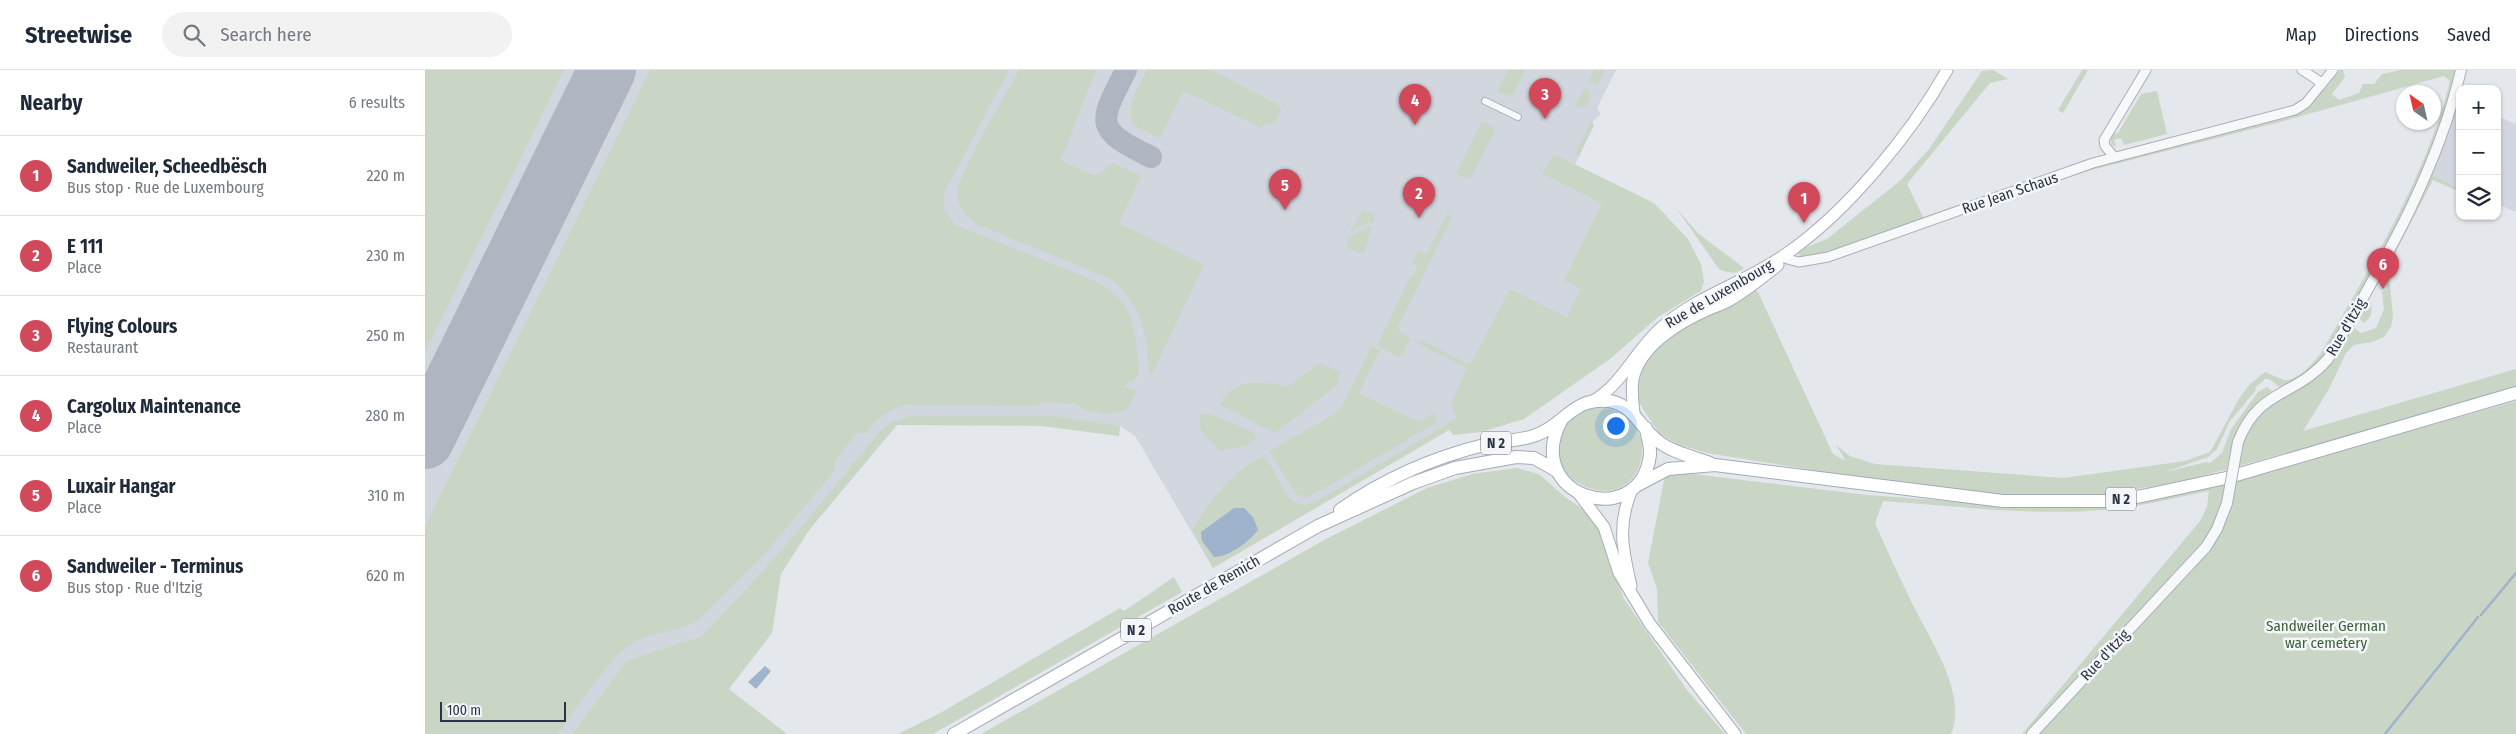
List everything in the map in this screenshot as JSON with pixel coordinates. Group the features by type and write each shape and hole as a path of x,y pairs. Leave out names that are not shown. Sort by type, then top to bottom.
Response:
{"main road":[{"name":"Rue de Luxembourg","path":"1593,401 1609,390 1643,345 1663,326 1717,291 1786,254 1843,204 1879,166 1908,130 1947,70"},
{"name":"Rue de Luxembourg","path":"1634,413 1633,378 1639,365 1659,340 1686,321 1748,289 1780,264 1786,254"},
{"path":"1659,340 1678,321 1713,302 1717,296 1717,291"},
{"name":"N 2","path":"1633,489 1668,469 1715,465 2003,501 2105,501 2142,496 2225,478 2516,393"},
{"path":"1633,595 1623,543 1623,512 1633,489 1647,465 1650,453 1646,428 1634,413 1611,402 1593,401 1577,406 1564,416 1554,440 1552,457 1557,472 1569,487 1579,494 1604,527 1619,573 1633,595 1671,653 1735,734"},
{"name":"Route de Remich","path":"1318,526 1359,496 1425,462 1490,444 1533,437 1549,429 1564,416"},
{"name":"N 2","path":"1646,428 1658,442 1715,465"},
{"name":"Route de Remich","path":"954,734 1318,526 1413,483 1455,468 1516,457 1534,458 1557,472"},
{"path":"1579,494 1609,499 1633,489"}],"street":[{"path":"2114,157 2105,146 2104,140 2146,70"},
{"path":"2302,70 2322,83"},
{"name":"Rue Jean Schaus","path":"1786,254 1787,259 1793,262 1828,257 2114,157 2239,124 2290,106 2322,83 2333,70"},
{"name":"Rue d'Itzig","path":"2032,734 2206,547 2217,529 2227,503 2238,442 2245,424 2259,406 2315,374 2328,359 2422,185 2448,121 2463,71"},
{"path":"1485,101 1518,117"}],"shaded area":[{"path":"425,70 1616,70 1597,108 1601,114 1592,122 1594,125 1573,169 1670,234 1449,430 1213,568 1135,436 1120,426 1057,416 911,416 879,432 785,546 702,636 627,660 572,734 425,734"},
{"path":"2454,97 2456,98 2456,187 2428,173"},
{"path":"2501,118 2516,124 2516,212 2501,206"}],"green space":[{"path":"425,70 564,70 425,352"},
{"path":"650,70 1009,70 944,193 944,210 955,225 1098,282 1121,300 1132,322 1135,334 1139,375 1132,382 1126,383 1125,387 1137,391 1127,409 1108,414 1087,410 1076,404 1043,402 1037,406 906,405 893,409 879,419 866,433 856,434 835,461 836,469 767,551 697,621 683,627 645,637 628,646 606,668 558,734 425,734 425,527"},
{"path":"1019,70 1096,70 1061,160 1095,176 1113,163 1141,176 1119,223 1204,265 1152,374 1149,371 1141,320 1129,299 1111,279 976,224 959,205 957,196 964,172"},
{"path":"1147,70 1211,70 1276,103 1281,110 1275,123 1260,127 1183,91 1160,138 1141,129 1131,120 1130,113 1133,98"},
{"path":"1508,70 1525,70 1513,94 1509,96 1497,92"},
{"path":"1594,70 1606,70 1597,84 1588,81"},
{"path":"1993,70 2008,79 1990,83 1907,184 1924,219 1847,247 1801,258 1797,251 1827,239 1901,180 1929,149 1982,71"},
{"path":"2082,70 2088,70 2063,113 2058,110"},
{"path":"2340,70 2343,70 2345,77 2332,94 2339,100 2359,93 2363,84 2374,84 2382,74 2402,70 2457,70 2441,130 2441,111 2450,81 2444,76 2412,85 2396,85 2396,89 2276,123 2068,176 2114,161 2281,119 2307,106 2326,88"},
{"path":"1585,88 1590,91 1591,96 1586,106 1579,108 1575,105"},
{"path":"2157,91 2167,134 2124,145 2121,138 2114,140 2116,147 2112,145 2110,139 2113,134 2118,133 2141,94"},
{"path":"1482,121 1493,127 1495,131 1471,177 1466,178 1456,174"},
{"path":"1591,121 1594,125 1579,156 1575,154"},
{"path":"2435,130 2441,130 2403,217 2339,334 2322,360 2304,376 2281,388 2269,379 2265,379 2255,388 2256,390 2230,421 2217,449 2208,457 2165,472 2206,462 2210,463 2222,453 2231,429 2258,392 2267,387 2272,391 2246,416 2236,434 2227,468 2237,465 2249,429 2267,405 2307,384 2321,374 2330,364 2351,329 2354,328 2361,333 2376,328 2384,309 2382,292 2387,290 2386,283 2381,284 2380,277 2430,179 2428,173 2456,187 2456,190 2433,180 2388,267 2393,315 2391,327 2384,337 2372,342 2354,345 2346,353 2329,389 2303,431 2516,369 2516,389 2177,483 2095,495 2008,496 1856,477 1707,453 1677,444 1659,433 1636,397 1637,379 1651,353 1670,337 1754,289 1758,292 1833,454 1846,461 1836,445 1850,456 1875,464 2064,478 2185,461 2210,452 2240,397 2250,384 2265,372 2280,379 2290,379 2305,370 2321,353 2395,221"},
{"path":"1554,154 1654,203 1688,239 1701,264 1704,281 1701,291 1658,317 1610,359 1524,419 1481,432 1453,435 1449,430 1213,568 1192,530 1222,488 1250,463 1262,456 1274,471 1289,497 1295,502 1304,505 1314,503 1457,418 1451,404 1467,368 1419,344 1421,340 1466,363 1472,361 1510,289 1567,317 1580,289 1564,281 1602,204 1542,174"},
{"path":"1676,208 1699,234 1744,268 1732,273 1719,269"},
{"path":"1363,210 1373,213 1375,219 1373,224 1368,222 1350,232"},
{"path":"1447,214 1452,217 1398,327 1400,332 1410,338 1402,355 1398,357 1377,345 1411,275 1413,275 1418,266 1412,263 1419,249 1426,254"},
{"path":"1369,227 1371,228 1364,254 1349,249 1347,238"},
{"path":"2367,302 2371,303 2371,312 2370,317 2363,323 2358,315"},
{"path":"1372,346 1380,350 1359,393 1419,422 1435,413 1437,419 1434,424 1311,496 1306,498 1297,495 1269,451 1333,415 1342,406"},
{"path":"1319,363 1340,372 1337,385 1275,433 1220,405 1233,389 1240,385 1258,382 1287,387"},
{"name":"Sandweiler German war cemetery","path":"2516,401 2516,734 2022,734 2200,521 2207,507 2209,491 2131,507 2077,512 1993,510 1883,501 1875,523 1951,684 1955,718 1951,734 1746,734 1658,622 1657,589 1648,563 1665,475 1677,472 1868,495 2043,508 2142,501 2215,486"},
{"path":"1597,407 1619,413 1634,424 1641,439 1642,456 1637,471 1627,484 1612,490 1593,489 1576,481 1565,472 1557,455 1560,434 1567,422 1578,413"},
{"path":"1210,414 1253,432 1257,438 1248,445 1220,451 1199,428 1200,415"},
{"path":"911,416 1057,416 1120,426 1119,436 1041,426 897,425 810,529 781,574 772,633 729,689 787,734 572,734 627,660 702,636 785,546 879,432 890,423"},
{"path":"1517,468 1539,474 1565,497 1587,512 1595,521 1624,599 1687,690 1725,734 981,734 1326,539 1427,488 1472,474"},
{"path":"1174,577 1182,592 933,734 898,734 942,712 1120,608 1124,611"}],"water":[{"path":"1234,508 1244,508 1253,517 1258,530 1250,539 1232,552 1220,557 1214,557 1202,541 1201,532"},
{"path":"765,666 771,671 756,689 748,682"}],"waterway":[{"path":"2481,615 2516,573"},
{"path":"2385,734 2478,617"}],"taxiway":[{"path":"1126,70 1110,102 1107,123 1110,131 1119,139 1151,157"}],"runway":[{"path":"425,440 607,70"}],"place":[{"name":"Flying Colours","path":"1545,119"},
{"name":"Cargolux Maintenance","path":"1415,125"},
{"name":"Luxair Hangar","path":"1285,210"},
{"name":"E 111","path":"1419,218"},
{"name":"Sandweiler, Scheedbësch","path":"1804,223"},
{"name":"Sandweiler - Terminus","path":"2383,289"}]}
